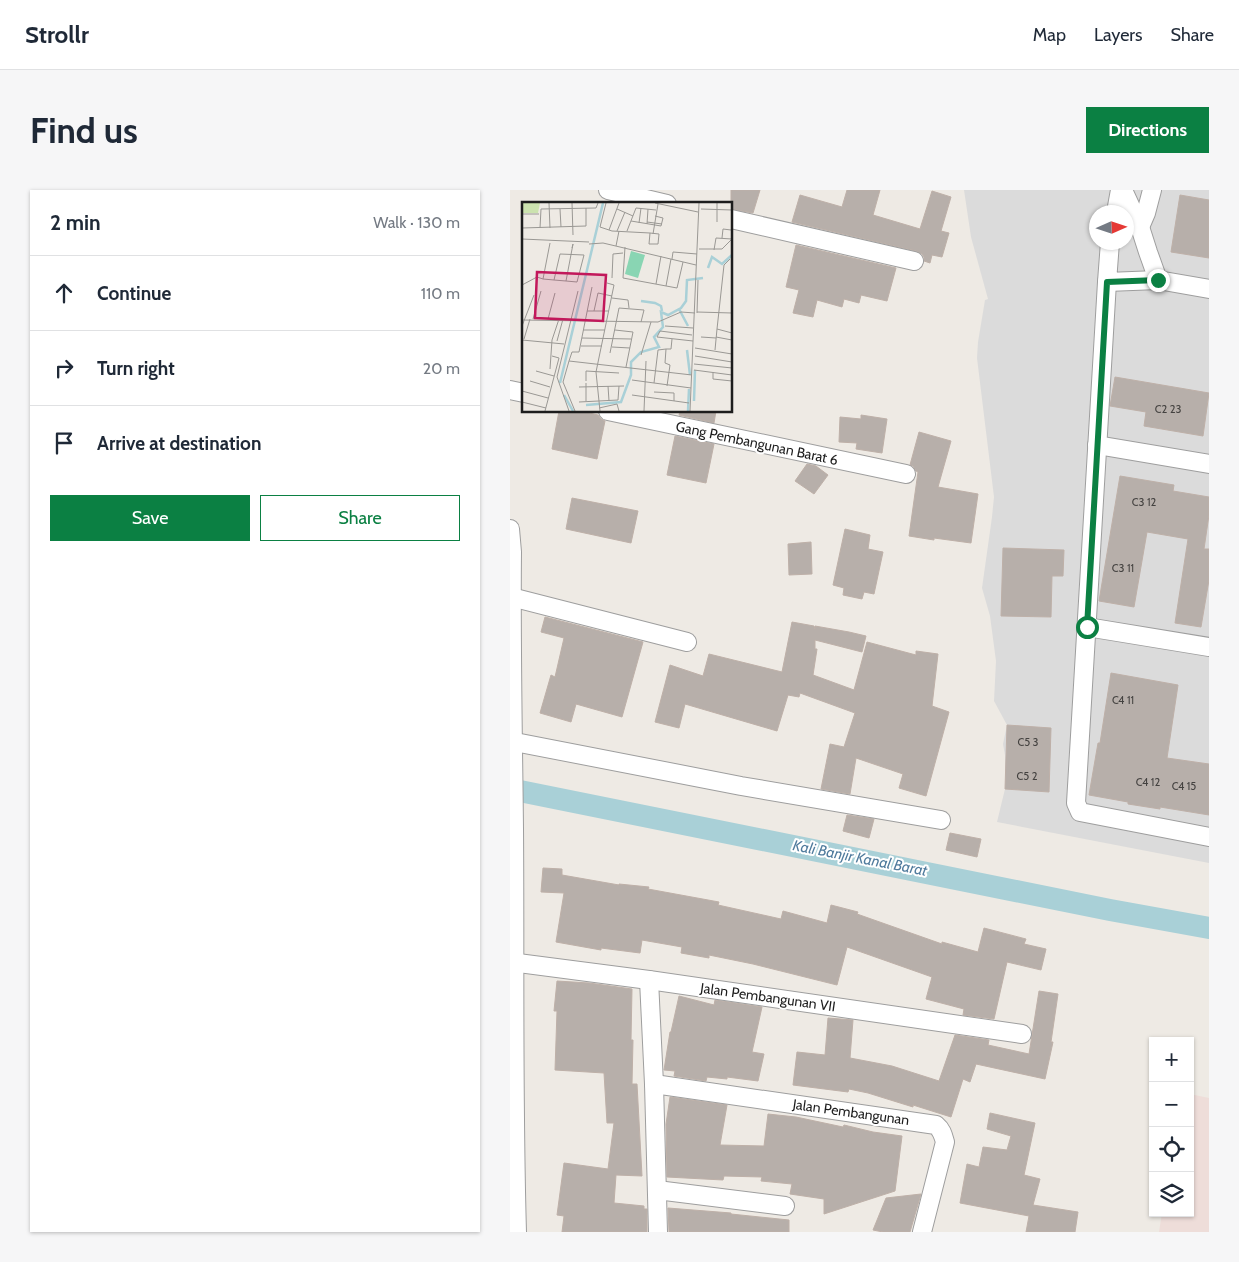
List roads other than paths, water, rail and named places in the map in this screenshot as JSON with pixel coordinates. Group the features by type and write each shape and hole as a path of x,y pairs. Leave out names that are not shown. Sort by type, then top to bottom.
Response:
{"street":[{"path":"608,190 659,202"},
{"path":"1118,205 1122,190"},
{"path":"1122,190 1140,227 1158,280"},
{"path":"1140,227 1152,190"},
{"path":"732,218 914,261"},
{"path":"1109,250 1076,803 1080,812 1209,837"},
{"path":"1107,282 1158,280 1209,289"},
{"name":"Gang Pembangunan Barat 6","path":"613,412 906,474"},
{"path":"1097,445 1209,464"},
{"path":"510,528 512,597 511,746 514,827 512,962 517,1232"},
{"path":"512,597 688,642"},
{"path":"1087,627 1209,647"},
{"path":"511,746 941,820"},
{"name":"Jalan Pembangunan VII","path":"512,962 1022,1034"},
{"path":"649,980 658,1232"},
{"name":"Jalan Pembangunan","path":"654,1084 936,1125 940,1128 945,1142 922,1232"},
{"path":"657,1190 785,1206"}],"waterway":[{"name":"Kali Banjir Kanal Barat","path":"510,789 1110,910 1209,928"}]}
